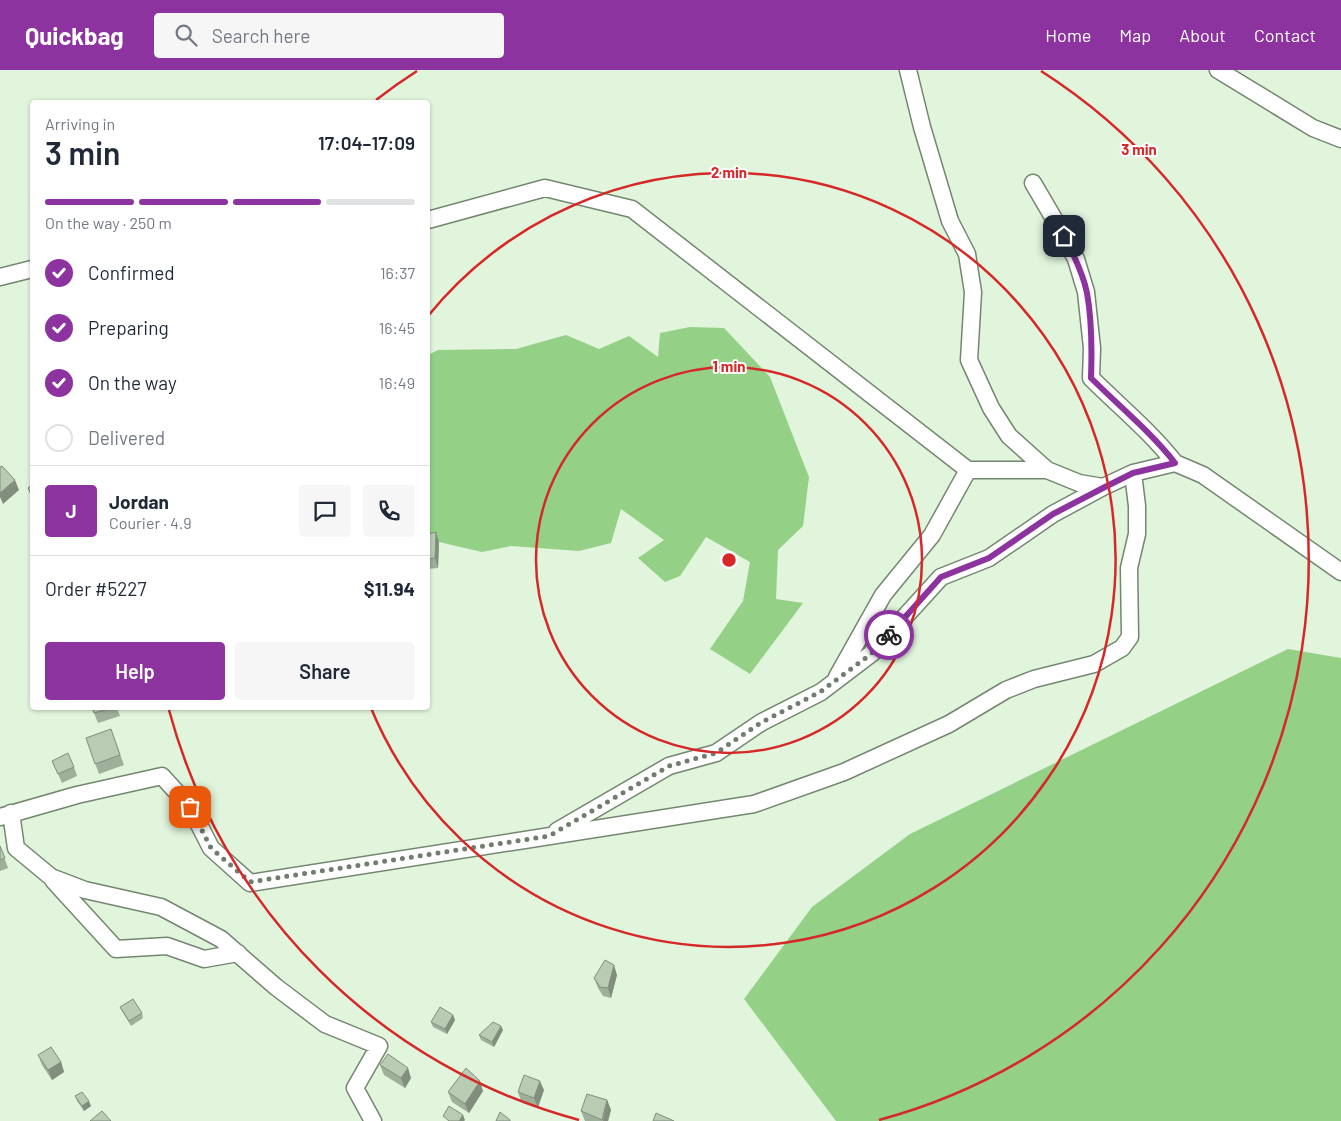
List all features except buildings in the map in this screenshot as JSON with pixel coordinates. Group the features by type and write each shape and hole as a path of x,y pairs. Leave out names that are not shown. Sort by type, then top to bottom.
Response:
{"street":[{"path":"908,70 922,126 950,221 967,254 973,292 969,360 990,408 1009,436 1047,470 1079,483 1103,488"},
{"path":"1218,70 1313,128 1341,139"},
{"path":"1034,184 1076,260 1086,292 1092,348 1091,378 1158,442 1175,463 1203,475 1341,572"},
{"path":"430,219 545,188 632,209 968,470 1047,470"},
{"path":"0,277 30,270"},
{"path":"549,836 669,766 716,753 762,722 820,692 871,654 941,577 989,558 1053,514 1133,473 1175,463"},
{"path":"834,682 882,595 932,535 968,470"},
{"path":"238,953 204,959 167,946 116,949 51,877 16,848 6,815 77,795 162,776 190,807 211,848 250,882 754,804 844,772 948,724 1006,690 1034,678 1094,664 1122,648 1130,637 1130,568 1137,534 1137,506 1133,473"},
{"path":"51,877 85,890 161,906 221,939 276,987 325,1024 379,1046 355,1088 373,1121"}],"green space":[{"path":"690,327 724,328 770,377 809,477 803,526 778,550 776,599 803,603 750,674 710,649 743,601 750,562 706,537 680,576 665,582 638,558 664,540 621,509 611,543 579,551 511,546 482,552 439,542 430,546 430,354 438,350 516,349 566,335 599,349 629,336 658,357 660,333"},
{"path":"1288,649 1341,658 1341,1121 836,1121 744,999 812,907 910,834"}],"way so far":[{"path":"190,807 211,848 250,882 549,836 669,766 716,753 762,722 820,692 871,654 889,635"}],"route":[{"path":"889,635 941,577 989,558 1015,542 1053,514 1133,473 1175,463 1158,442 1091,378 1092,348 1086,292 1076,260 1064,236"}]}
